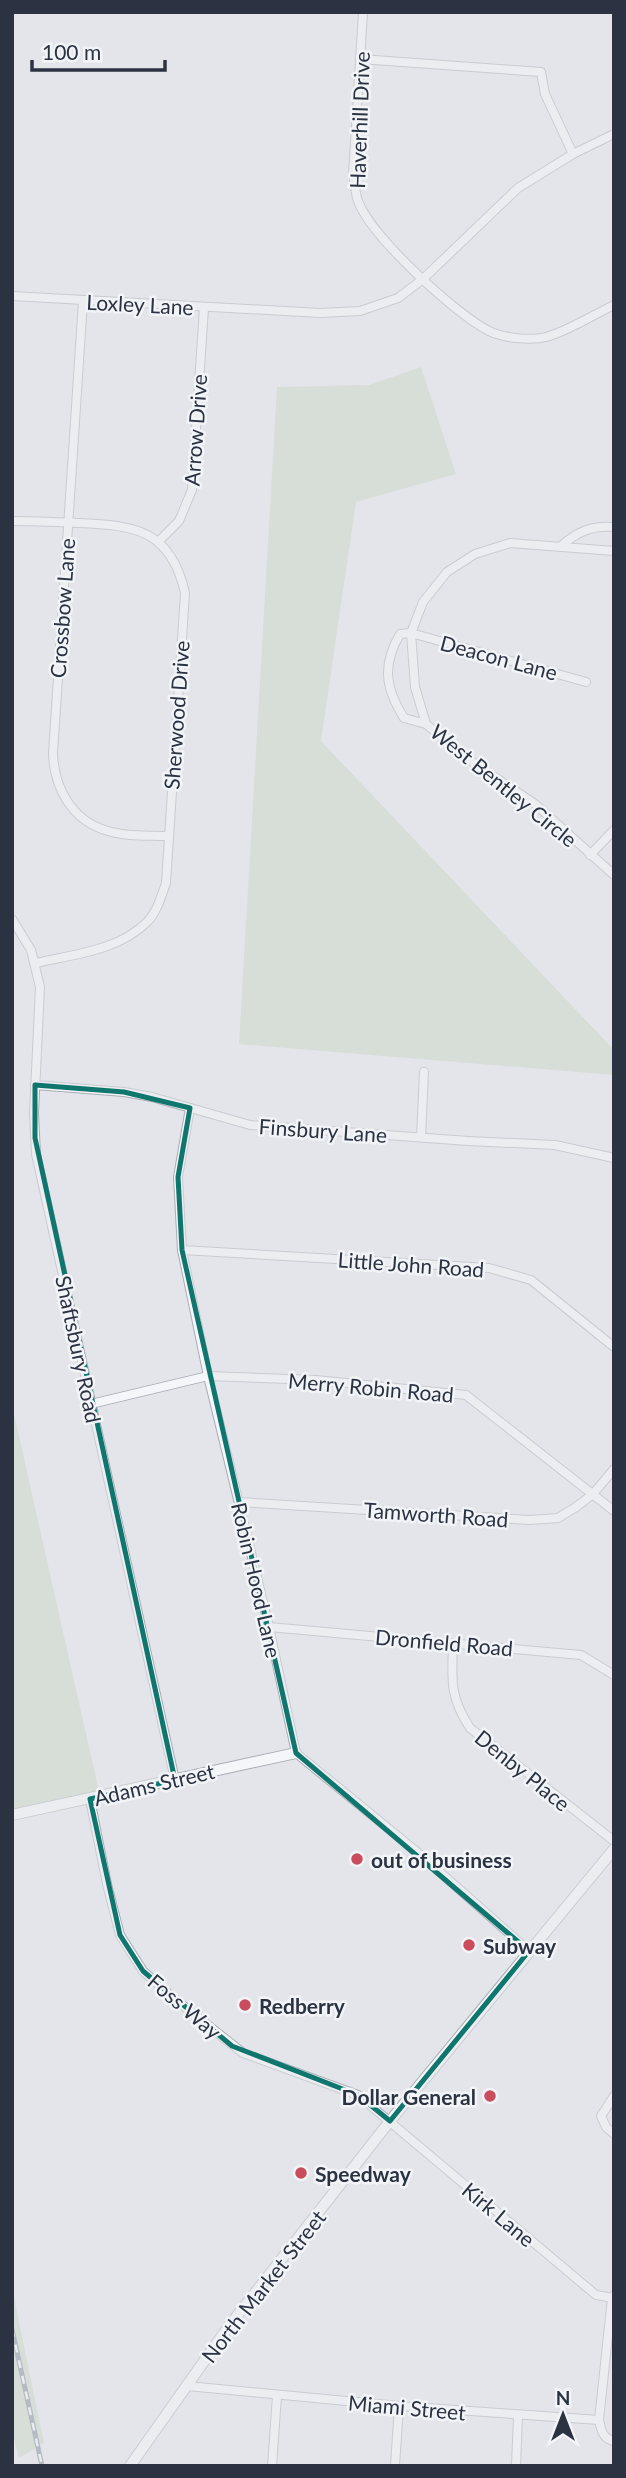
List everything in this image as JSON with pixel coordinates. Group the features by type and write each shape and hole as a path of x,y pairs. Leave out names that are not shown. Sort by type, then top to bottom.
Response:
{"street":[{"name":"Haverhill Drive","path":"363,12 354,174 357,200 373,226 422,279 456,310 491,332 517,338 546,338 614,305"},
{"path":"360,59 541,72 545,94 573,154"},
{"name":"Loxley Lane","path":"12,296 268,311 360,311 398,298 422,279 518,188 573,154 614,134"},
{"name":"Crossbow Lane","path":"83,301 53,752 57,784 76,813 97,827 123,834 168,836"},
{"name":"Arrow Drive","path":"159,541 179,521 192,489 204,308"},
{"path":"12,521 125,526 159,541"},
{"path":"561,546 586,529 614,527"},
{"name":"Sherwood Drive","path":"36,963 107,947 129,936 148,922 159,904 166,883 185,593 176,562 159,541"},
{"name":"West Bentley Circle","path":"614,551 510,543 475,554 447,572 423,601 411,633 415,687 426,724 465,757 535,804 614,875"},
{"path":"411,633 400,634 391,649 387,674 390,695 404,718 426,724"},
{"name":"Deacon Lane","path":"411,633 586,682"},
{"path":"590,855 614,830"},
{"name":"Shaftsbury Road","path":"12,919 26,938 36,963 41,999 35,1086 36,1154 174,1780"},
{"path":"421,1137 424,1072"},
{"name":"Finsbury Lane","path":"35,1086 124,1092 250,1125 555,1145 614,1158"},
{"name":"Robin Hood Lane","path":"190,1108 178,1177 183,1250 208,1377 296,1753"},
{"name":"Little John Road","path":"183,1250 489,1268 531,1280 614,1347"},
{"name":"Merry Robin Road","path":"91,1404 208,1377 316,1380 466,1395 614,1511"},
{"name":"Tamworth Road","path":"239,1502 530,1520 558,1518 593,1494 614,1469"},
{"name":"Dronfield Road","path":"268,1627 581,1655 614,1675"},
{"name":"Denby Place","path":"453,1643 453,1695 470,1728 614,1841"},
{"path":"296,1753 416,1851 529,1951"},
{"name":"Adams Street","path":"12,1815 296,1753"},
{"name":"Foss Way","path":"90,1799 120,1935 144,1971 243,2053 358,2095 390,2121"},
{"name":"North Market Street","path":"130,2466 229,2326 390,2121 614,1849"},
{"path":"614,2096 601,2116 606,2127 614,2134"},
{"name":"Kirk Lane","path":"390,2121 596,2295 613,2297"},
{"path":"613,2297 599,2420 602,2432 609,2441 614,2441"},
{"name":"Miami Street","path":"187,2386 518,2416 599,2420"},
{"path":"272,2466 277,2396"},
{"path":"394,2466 399,2406"},
{"path":"516,2466 518,2416"}],"highlighted area":[{"path":"35,1085 124,1092 190,1108 178,1177 182,1250 296,1753 529,1951 390,2121 358,2095 232,2046 143,1971 120,1935 90,1799 175,1780 35,1138"}],"green space":[{"path":"421,367 456,474 356,502 321,741 614,1050 614,1075 239,1044 277,387 369,385"},
{"path":"12,1405 100,1796 12,1815"},
{"path":"12,2288 44,2443 19,2458 12,2430"}],"railway":[{"path":"12,2329 42,2466"}],"place":[{"name":"out of business","path":"357,1859"},
{"name":"Subway","path":"469,1945"},
{"name":"Redberry","path":"245,2005"},
{"name":"Dollar General","path":"490,2096"},
{"name":"Speedway","path":"301,2173"}]}
